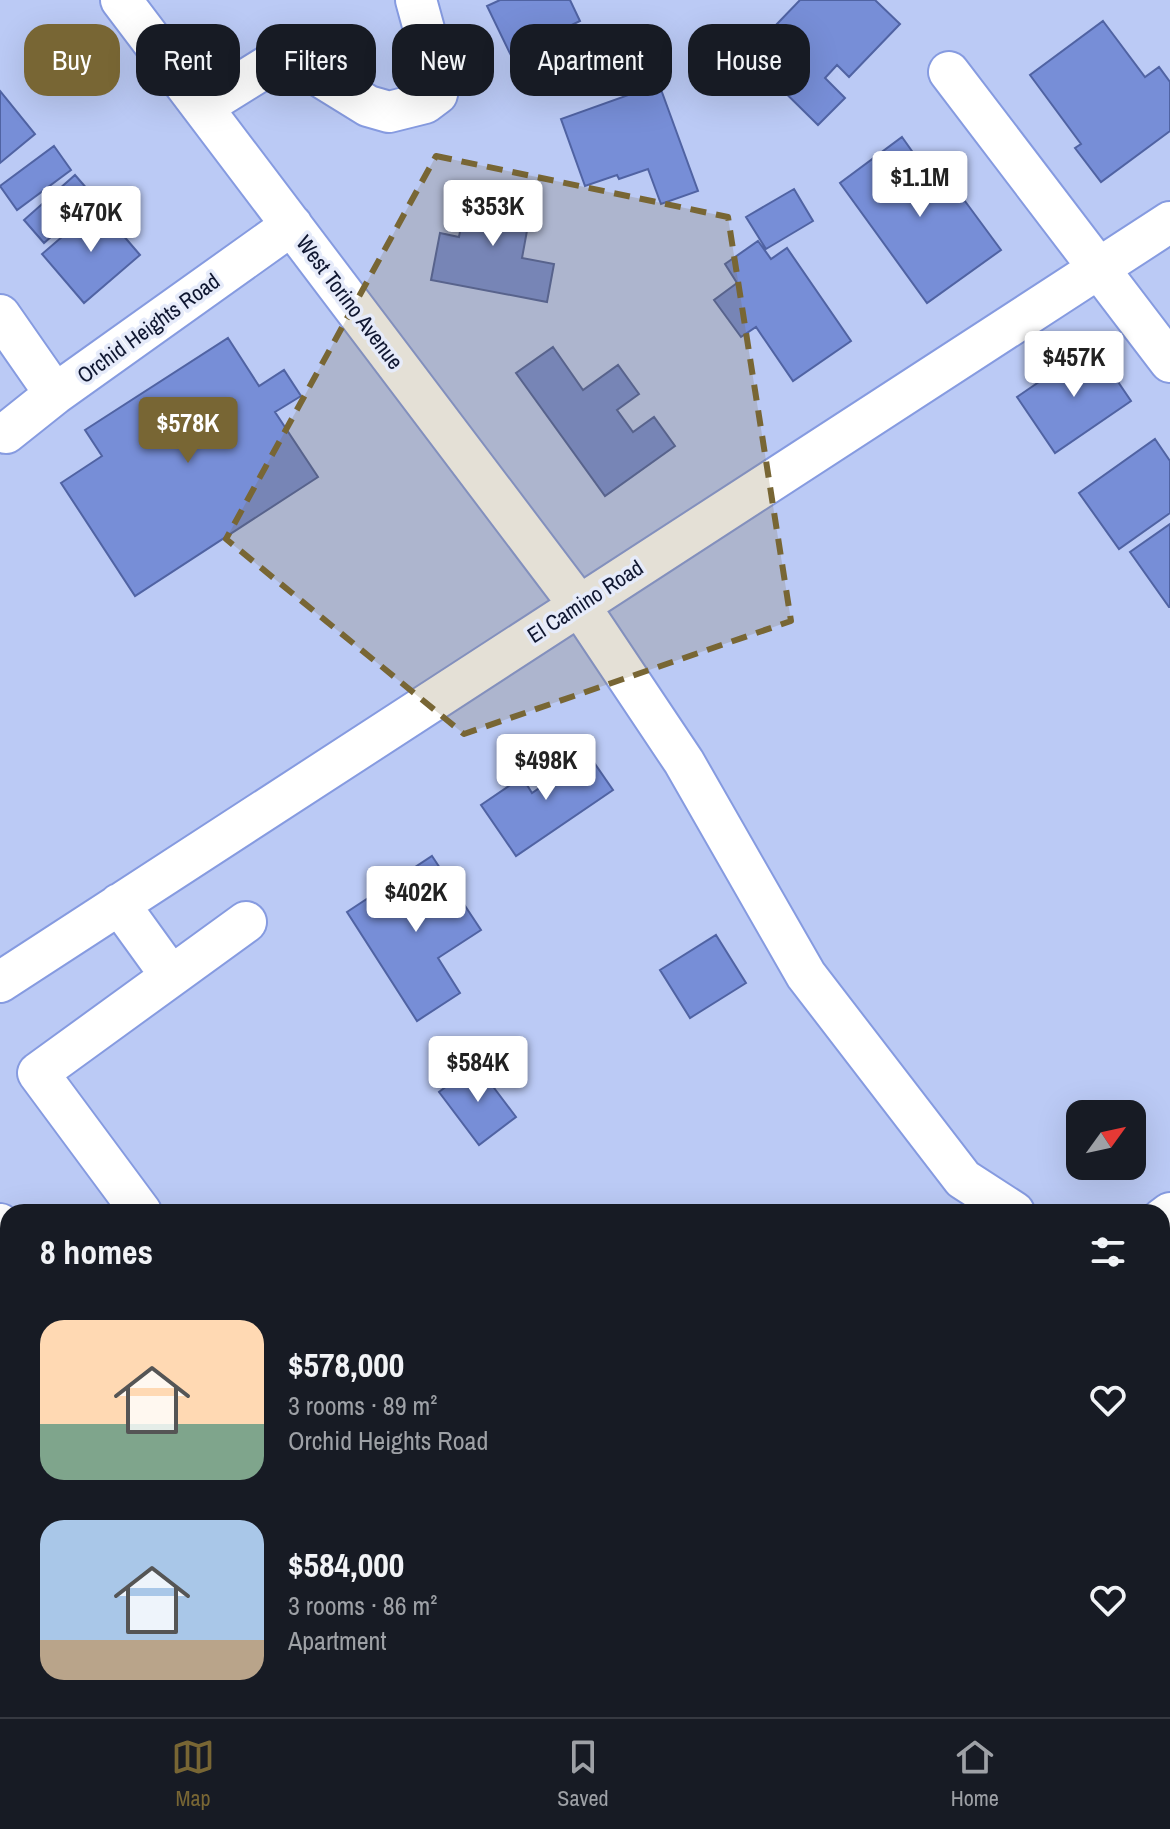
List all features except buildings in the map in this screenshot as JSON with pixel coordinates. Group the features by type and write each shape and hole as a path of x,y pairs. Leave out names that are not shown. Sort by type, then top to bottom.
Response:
{"street":[{"name":"West Torino Avenue","path":"121,0 579,605 684,762 806,975 963,1179 1002,1204"},
{"path":"202,107 276,61 292,59 368,106 389,112 425,103 437,94 439,84 416,0"},
{"path":"949,72 1170,362"},
{"name":"El Camino Road","path":"0,982 1170,222"},
{"name":"Orchid Heights Road","path":"6,433 55,394 292,225"},
{"path":"0,315 55,394"},
{"path":"119,904 171,976"},
{"path":"135,1204 38,1073 246,922"}],"highlighted area":[{"path":"436,156 728,217 791,621 464,734 226,539"}]}
